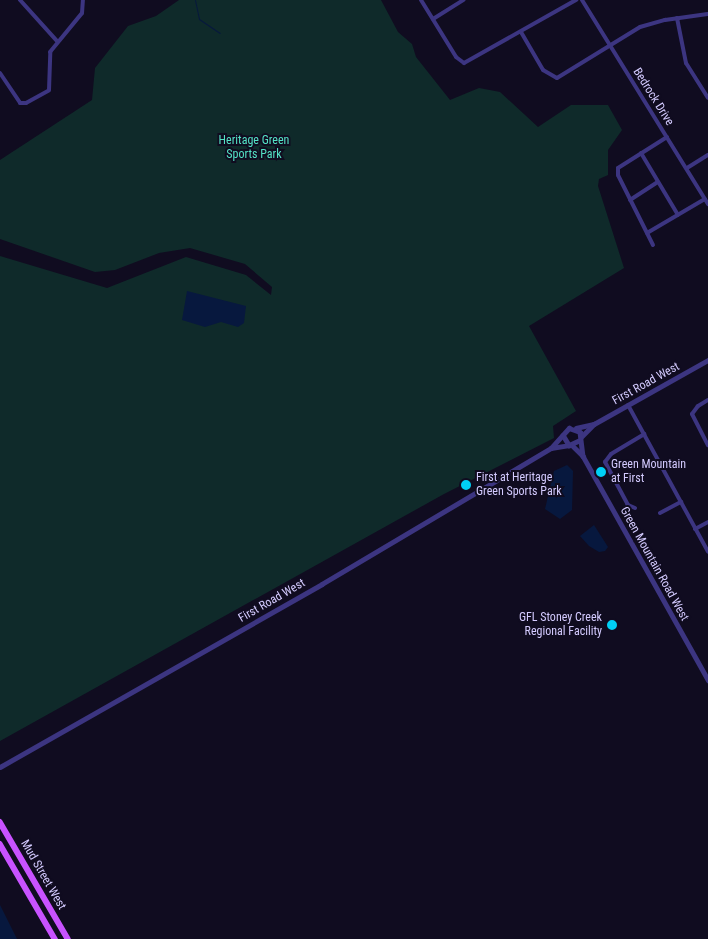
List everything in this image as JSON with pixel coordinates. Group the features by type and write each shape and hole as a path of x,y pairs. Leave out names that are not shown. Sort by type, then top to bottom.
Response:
{"main road":[{"name":"Mud Street West","path":"0,822 68,939"},
{"name":"Mud Street West","path":"0,844 55,939"}],"street":[{"path":"20,0 57,41"},
{"path":"0,73 17,102 26,103 49,90 50,52 57,41 82,13 83,0"},
{"path":"421,0 456,57 464,63 576,0"},
{"path":"433,19 464,0"},
{"name":"Bedrock Drive","path":"582,0 708,204"},
{"path":"521,32 543,70 554,77 564,75 640,28 677,18 708,14"},
{"path":"677,18 686,63 708,98"},
{"path":"653,245 630,200 618,168 667,137"},
{"path":"641,153 678,214"},
{"path":"687,168 708,155"},
{"path":"630,200 658,182"},
{"path":"647,233 705,199"},
{"name":"First Road West","path":"0,767 322,584 551,448 568,428 594,424 708,360"},
{"path":"708,400 698,406 692,414 708,445"},
{"path":"628,405 708,552"},
{"name":"First Road West","path":"551,448 570,445 581,439 594,424"},
{"name":"Green Mountain Road West","path":"576,428 581,439 584,456 708,680"},
{"path":"563,434 570,445"},
{"path":"635,508 628,505 605,462 611,454 644,434"},
{"name":"Green Mountain Road West","path":"570,445 584,456"},
{"path":"660,513 681,502"},
{"path":"695,529 708,522"}],"green space":[{"name":"Heritage Green Sports Park","path":"179,0 381,0 398,32 412,44 416,57 450,100 479,88 500,92 538,127 571,105 608,105 622,130 608,150 608,175 599,179 598,186 624,268 529,326 576,411 553,426 554,438 444,494 0,741 0,256 107,288 186,257 246,275 271,295 272,287 245,264 190,248 159,253 115,270 95,272 0,239 0,160 92,100 95,68 128,26 156,16"}],"water":[{"path":"187,291 246,306 244,323 238,327 221,322 205,327 182,320"},
{"path":"567,465 573,471 572,510 560,519 545,509 554,471"},
{"path":"594,525 608,547 605,551 599,552 589,546 580,536"},
{"path":"0,905 17,939 0,939"}],"waterway":[{"path":"195,0 199,19 220,33"}],"place":[{"name":"Green Mountain at First","path":"601,472"},
{"name":"First at Heritage Green Sports Park","path":"466,485"},
{"name":"GFL Stoney Creek Regional Facility","path":"612,625"}]}
